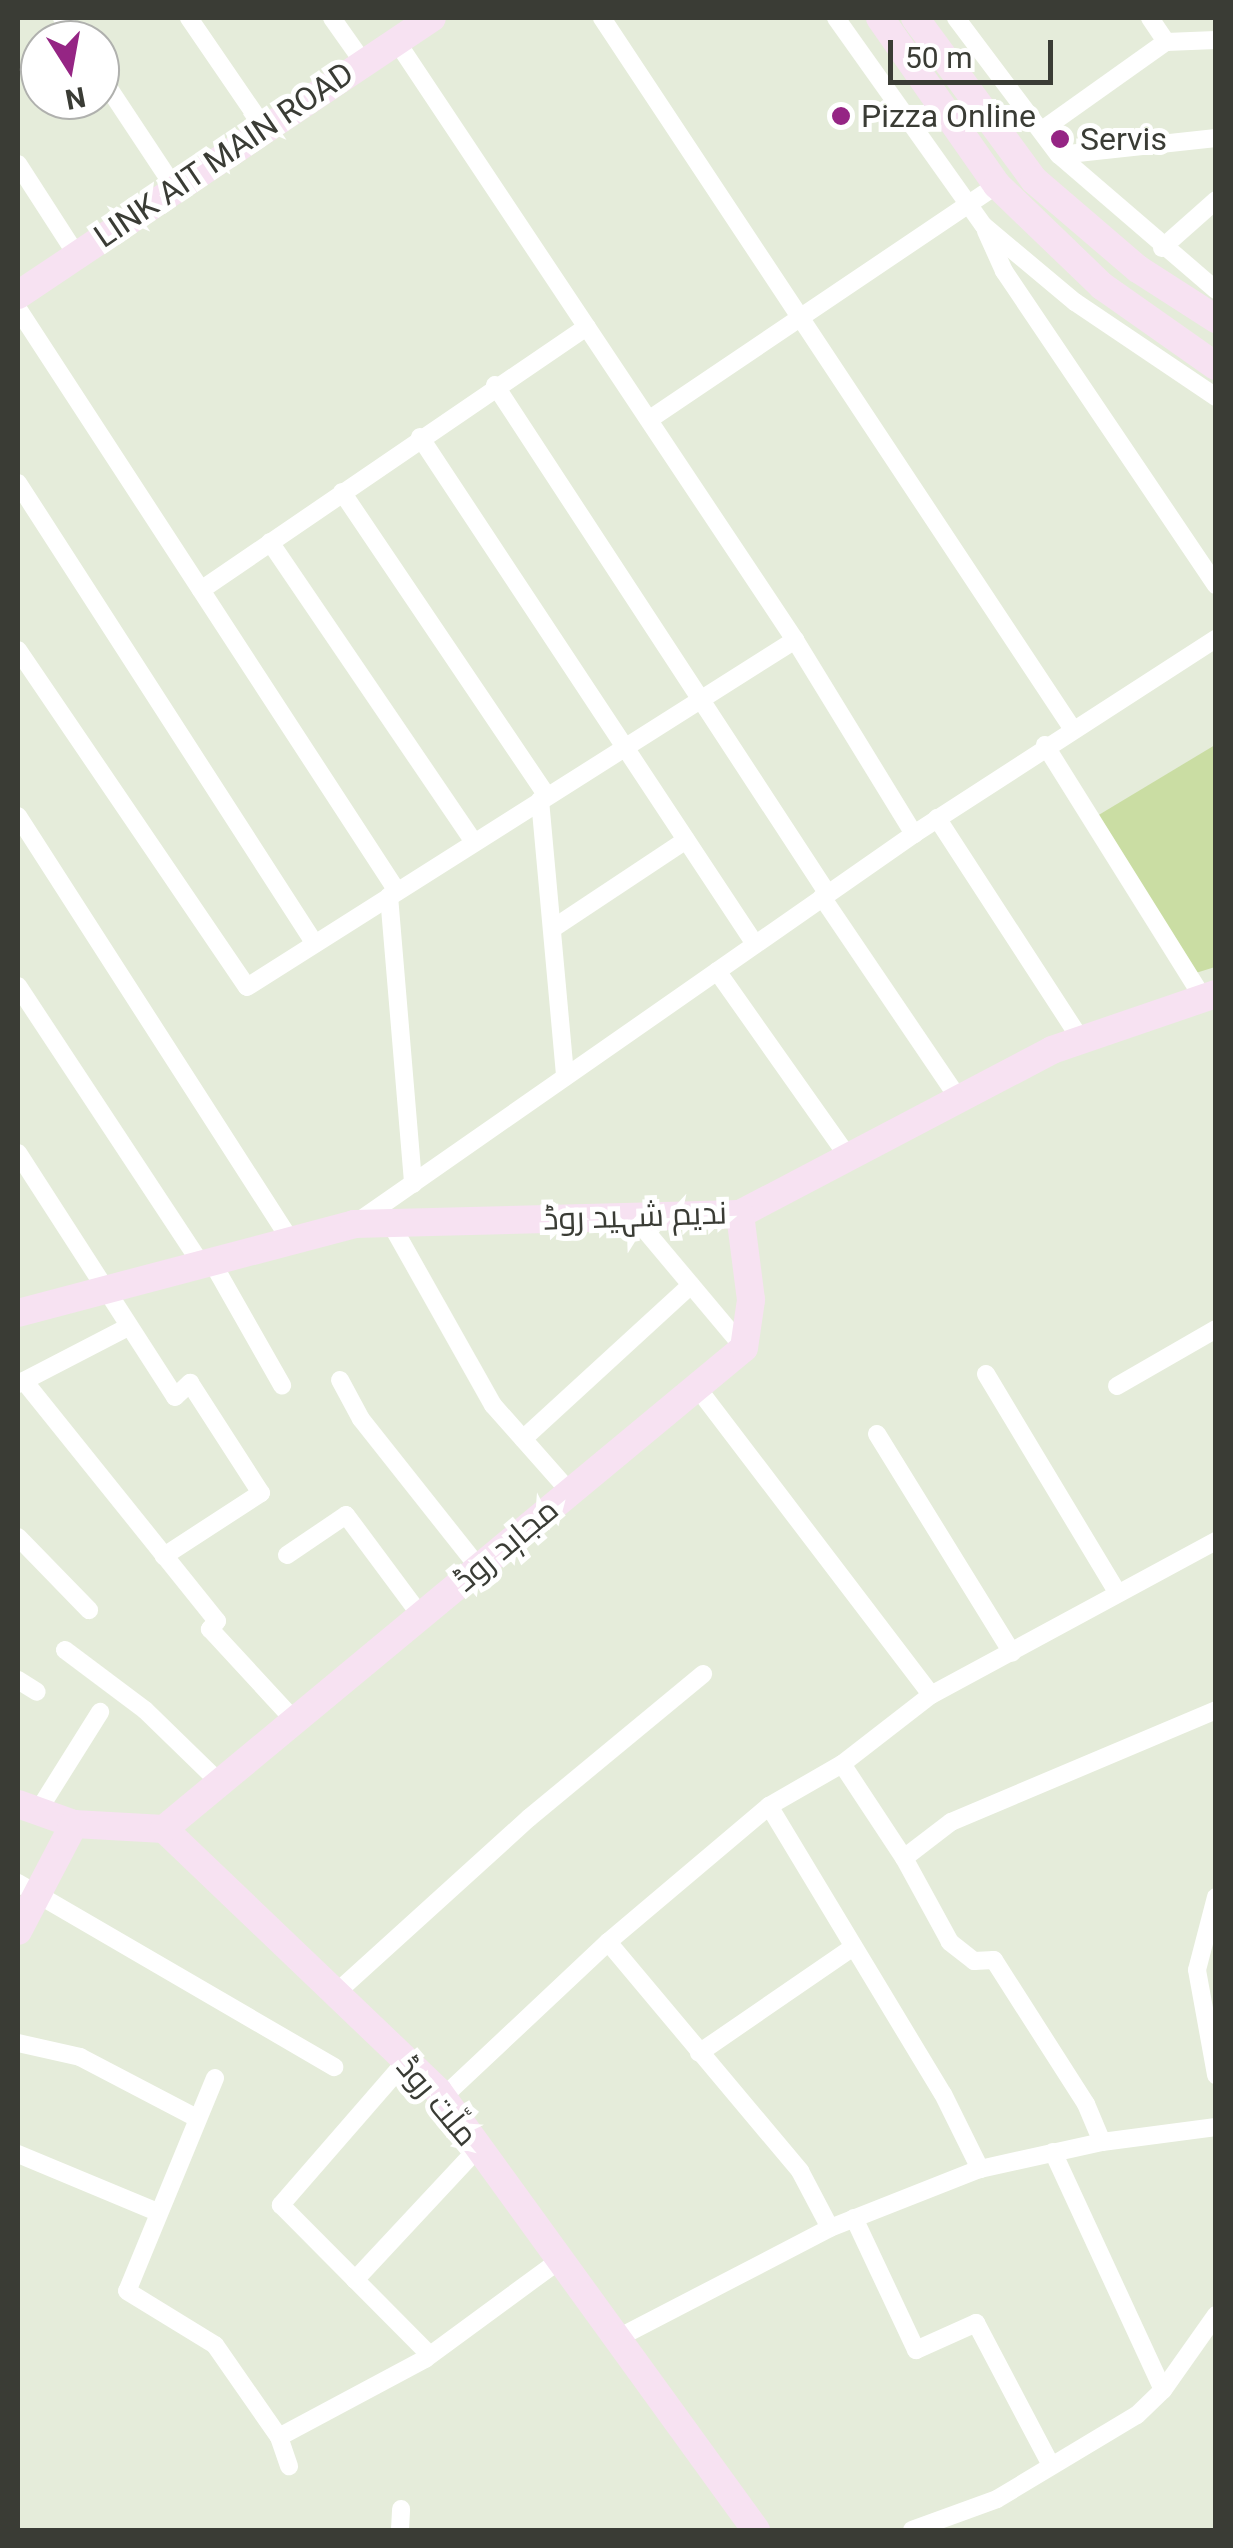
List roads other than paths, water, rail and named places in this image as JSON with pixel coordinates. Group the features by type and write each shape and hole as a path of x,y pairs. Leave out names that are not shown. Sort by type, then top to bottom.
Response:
{"street":[{"path":"189,18 263,126"},
{"path":"332,18 363,62"},
{"name":"LINK AIT MAIN ROAD","path":"18,295 263,126 432,18"},
{"path":"602,18 1072,728"},
{"path":"836,18 984,226 1076,302 1216,397"},
{"path":"880,18 997,185 1102,286 1216,366"},
{"path":"915,18 1034,180 1138,269 1216,319"},
{"path":"956,18 1059,155 1162,248 1216,290"},
{"path":"1150,18 1166,42"},
{"path":"1042,130 1166,42 1216,40"},
{"path":"397,42 795,640 914,834"},
{"path":"120,105 174,186"},
{"path":"1059,155 1216,138"},
{"path":"18,164 76,254"},
{"path":"650,419 997,185"},
{"path":"1162,248 1216,200"},
{"path":"984,226 1004,271 1216,585"},
{"path":"18,310 393,894 413,1184"},
{"path":"201,590 495,385 587,327"},
{"path":"495,385 959,1099"},
{"path":"420,437 755,944"},
{"path":"18,483 315,944"},
{"path":"342,492 544,798 565,1077"},
{"path":"270,542 474,842"},
{"path":"354,1224 937,818 1216,638"},
{"path":"18,650 247,987 795,640"},
{"path":"1045,745 1210,996"},
{"path":"18,816 291,1241"},
{"path":"937,818 1082,1040"},
{"path":"552,929 686,840"},
{"path":"717,971 848,1157"},
{"path":"18,986 207,1263 282,1385"},
{"name":"ندیم شہید روڈ","path":"18,1313 354,1224 740,1214 959,1099 1082,1040 1210,996"},
{"path":"18,1154 175,1397 190,1384 261,1493 164,1556"},
{"path":"740,1214 751,1300 744,1348"},
{"path":"634,1217 744,1348"},
{"path":"391,1224 492,1405 570,1492"},
{"path":"523,1439 691,1285"},
{"path":"128,1327 21,1382 217,1622 210,1629 294,1721"},
{"path":"1117,1386 1216,1329"},
{"name":"مجاہد روڈ","path":"164,1829 699,1390 744,1348"},
{"path":"986,1374 1117,1592"},
{"path":"340,1380 361,1419 479,1568"},
{"path":"699,1390 931,1695"},
{"path":"877,1434 1012,1653"},
{"path":"287,1556 346,1515 421,1616"},
{"path":"18,1537 89,1610"},
{"path":"442,2098 608,1942 769,1806 842,1764 931,1695 1216,1541"},
{"path":"65,1650 145,1710 220,1783"},
{"path":"336,1994 529,1818 702,1674"},
{"path":"18,1680 37,1692"},
{"path":"904,1858 951,1822 1216,1710"},
{"path":"100,1712 28,1808 74,1824 164,1829"},
{"path":"842,1764 904,1858 950,1942 974,1961 994,1960 1086,2104 1102,2142"},
{"path":"769,1806 980,2169"},
{"path":"18,1931 28,1887 74,1824"},
{"name":"ملّت روڈ","path":"164,1829 442,2098 756,2530"},
{"path":"28,1887 334,2067"},
{"path":"1216,1897 1197,1970 1216,2075"},
{"path":"608,1942 800,2171 830,2228"},
{"path":"700,2053 853,1947"},
{"path":"18,2043 80,2057 195,2117"},
{"path":"406,2061 281,2205 430,2355"},
{"path":"214,2078 155,2212 128,2291 214,2345 279,2436 289,2466"},
{"path":"616,2339 830,2228 980,2169 1102,2142 1216,2128"},
{"path":"355,2280 478,2148"},
{"path":"1054,2152 1163,2390"},
{"path":"18,2154 155,2212"},
{"path":"854,2218 916,2350 976,2324 1050,2465"},
{"path":"279,2436 430,2355 560,2260"},
{"path":"912,2530 997,2498 1137,2415 1163,2390 1216,2315"},
{"path":"400,2530 401,2509"}],"place":[{"name":"Pizza Online","path":"841,116"},
{"name":"Servis","path":"1060,139"}]}
